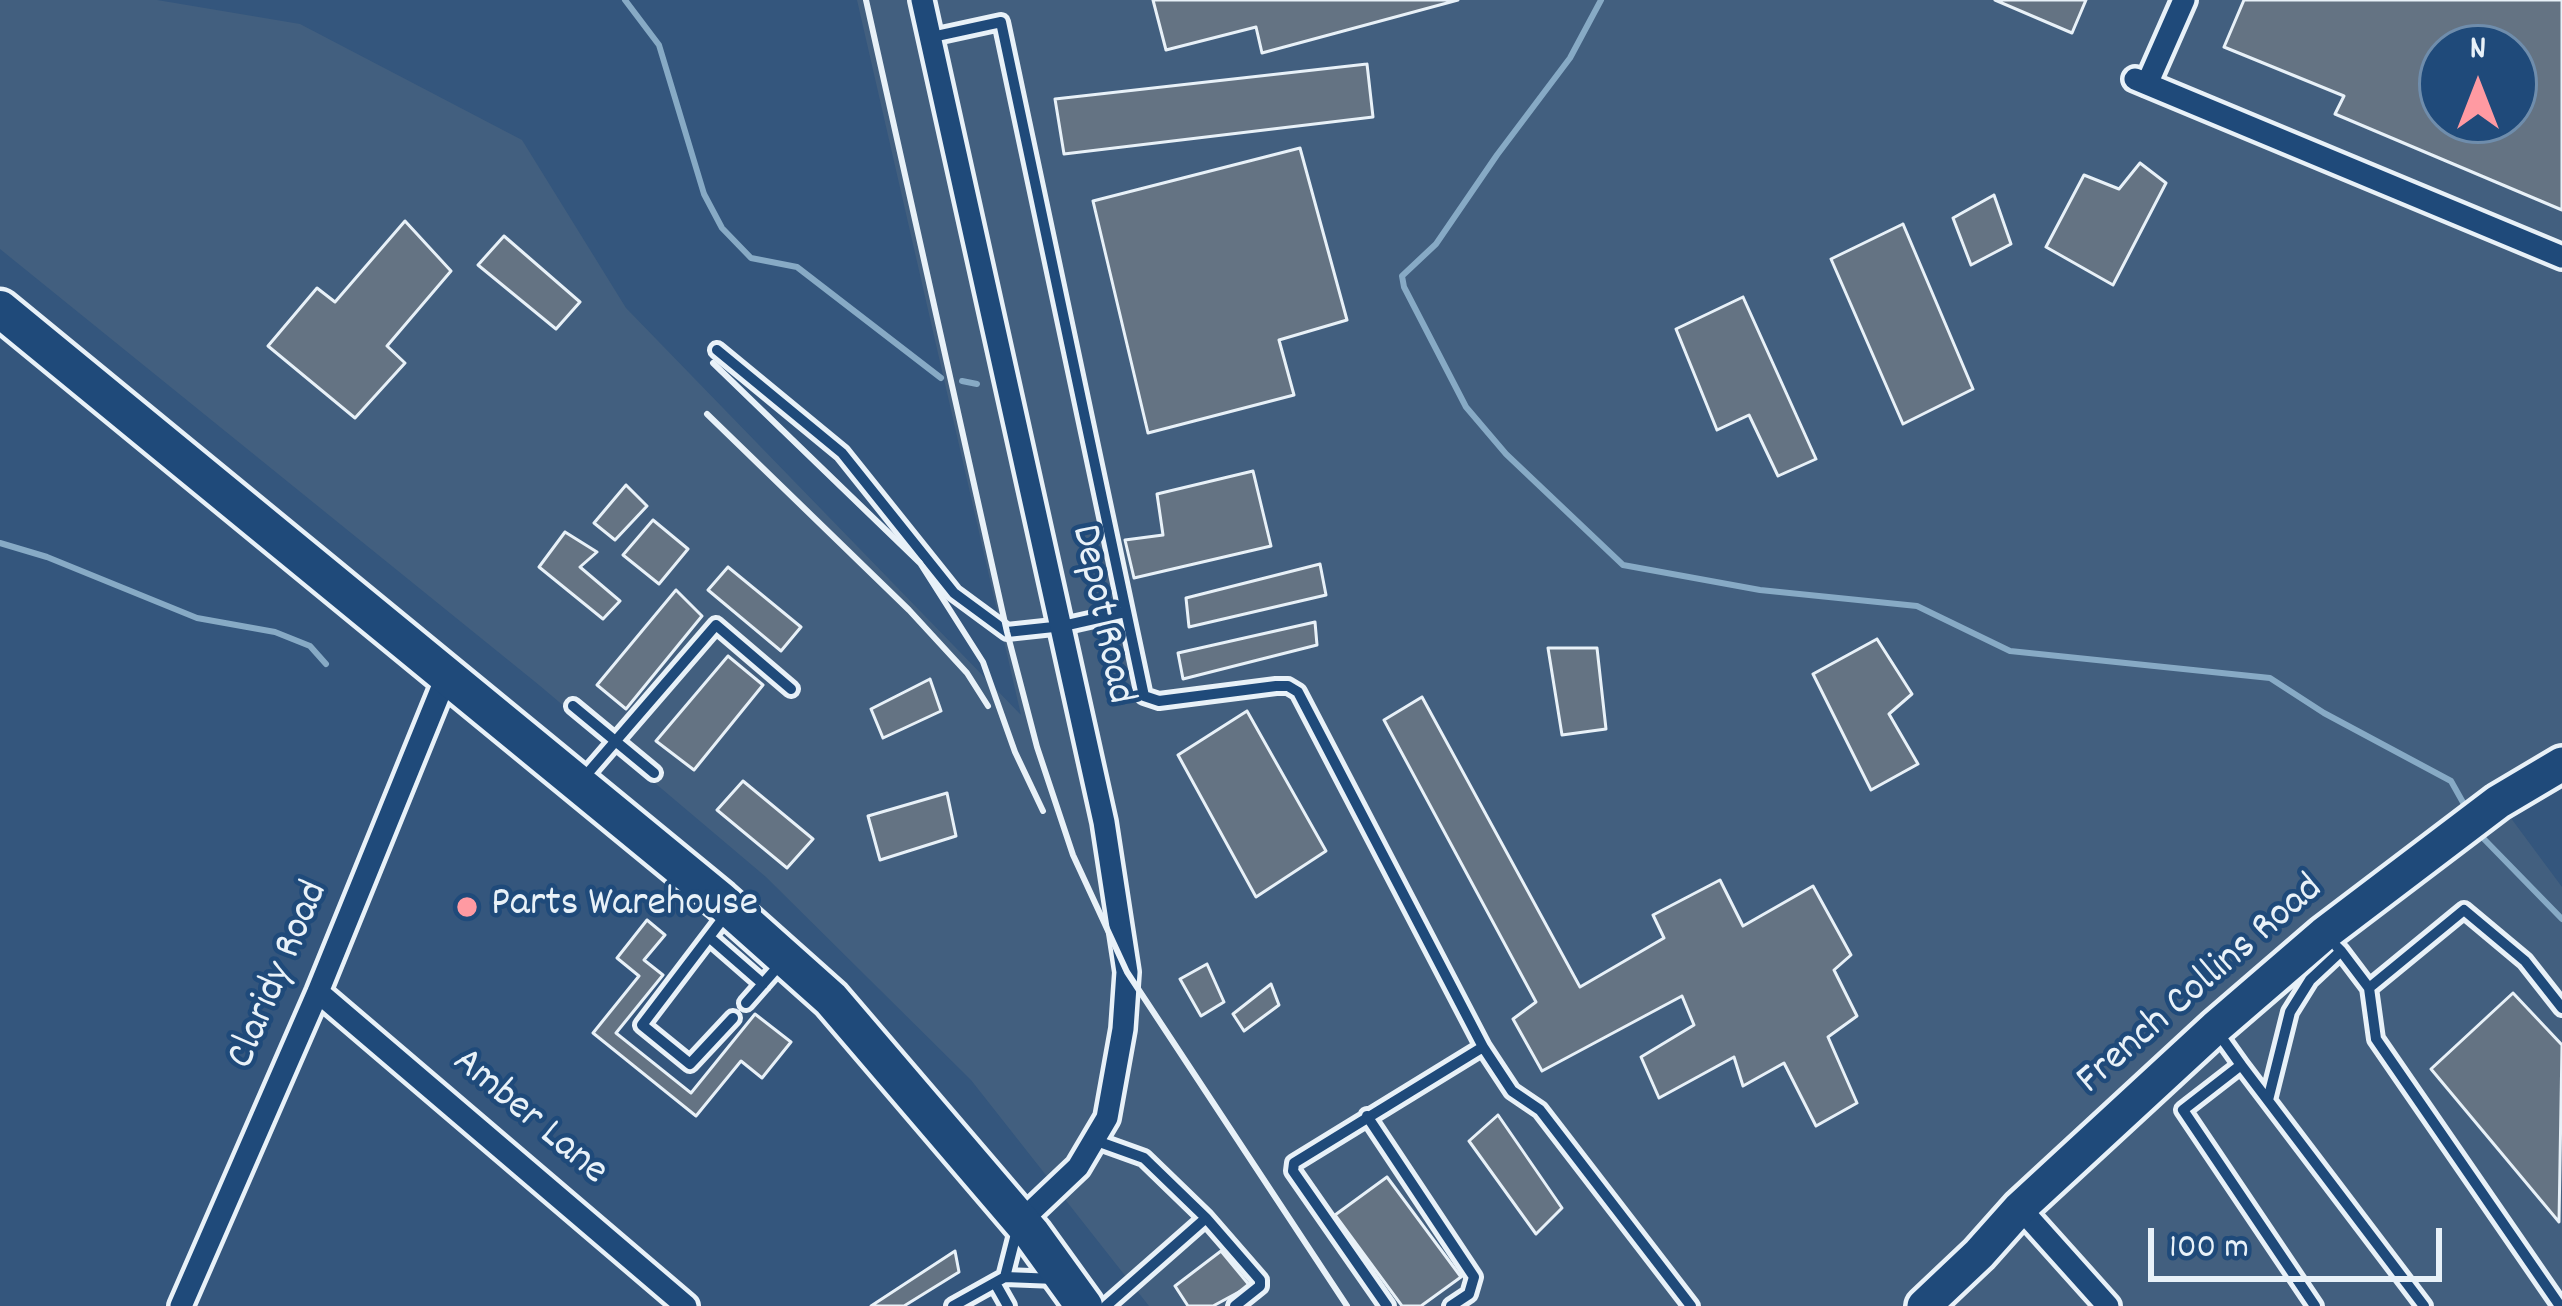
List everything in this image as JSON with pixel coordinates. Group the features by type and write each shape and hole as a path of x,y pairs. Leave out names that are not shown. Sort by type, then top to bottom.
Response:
{"main road":[{"path":"0,308 579,784 774,971 830,999 1021,1221 1074,1292"}],"street":[{"name":"Depot Road","path":"922,0 1063,626 1104,822 1127,973 1123,1029 1107,1118 1078,1167 1021,1221"},
{"path":"2184,0 2141,82 2562,257"},
{"name":"Claridy Road","path":"181,1306 318,992 447,675"},
{"name":"French Collins Road","path":"1924,1306 2020,1208 2215,1028 2332,942 2498,802 2562,764"},
{"name":"Amber Lane","path":"318,992 686,1306"},
{"path":"2020,1208 2108,1306"}],"lane":[{"path":"932,37 1001,22 1144,696 1150,701 1276,686 1298,692 1483,1047 1512,1091 1540,1110 1691,1306"},
{"path":"718,350 842,453 954,593 1007,632 1125,612"},
{"path":"579,784 716,626 791,689"},
{"path":"574,706 654,773"},
{"path":"2369,988 2464,910 2525,962 2562,1008"},
{"path":"720,923 642,1025 690,1064 733,1018"},
{"path":"2268,1100 2290,1012 2332,942 2369,988 2376,1039 2560,1306"},
{"path":"746,1004 774,971"},
{"path":"2215,1028 2424,1306"},
{"path":"1387,1306 1293,1171 1294,1163 1483,1047"},
{"path":"2241,1065 2183,1110 2315,1306"},
{"path":"1367,1116 1474,1277 1469,1294 1451,1306"},
{"path":"1094,1140 1144,1158 1260,1280 1260,1286 1235,1306"},
{"path":"1106,1306 1206,1218"},
{"path":"1008,1306 1000,1280 1021,1221"},
{"path":"952,1306 1000,1280 1074,1292"}],"shaded area":[{"path":"0,0 157,0 300,24 522,140 626,308 1021,715 857,0 2562,0 2562,764 2499,802 2562,887 2562,1306 1149,1306 971,1080 766,877 539,685 0,249"}],"building":[{"path":"1153,0 1458,0 1262,53 1256,27 1166,50"},
{"path":"1995,0 2086,0 2072,33"},
{"path":"2244,0 2562,0 2562,210 2335,114 2344,96 2224,47"},
{"path":"1367,64 1373,117 1064,154 1055,99"},
{"path":"1300,148 1347,320 1279,340 1294,395 1148,433 1093,201"},
{"path":"2140,163 2166,183 2113,285 2046,247 2084,175 2119,189"},
{"path":"1994,195 2011,244 1971,265 1953,218"},
{"path":"405,221 451,271 387,346 405,363 355,418 268,346 317,288 335,302"},
{"path":"1903,224 1973,389 1903,424 1831,259"},
{"path":"504,236 580,302 556,329 478,265"},
{"path":"1743,297 1816,459 1778,476 1749,415 1717,430 1676,329"},
{"path":"1253,471 1271,546 1134,578 1125,540 1163,535 1157,494"},
{"path":"626,485 647,506 615,540 594,523"},
{"path":"653,520 688,549 659,584 623,555"},
{"path":"565,532 597,552 580,567 620,601 603,619 539,567"},
{"path":"1320,564 1326,595 1189,627 1186,598"},
{"path":"728,567 801,627 781,651 708,590"},
{"path":"676,590 702,616 626,709 597,685"},
{"path":"1315,622 1317,645 1183,679 1178,653"},
{"path":"1877,639 1912,694 1889,714 1918,764 1871,790 1813,674"},
{"path":"1548,648 1597,648 1606,729 1562,735"},
{"path":"728,656 763,685 694,770 656,741"},
{"path":"930,679 941,711 883,738 871,709"},
{"path":"1422,697 1580,987 1664,938 1653,915 1720,880 1743,926 1813,886 1851,955 1834,970 1857,1016 1828,1037 1857,1103 1816,1126 1784,1063 1743,1086 1734,1057 1659,1098 1641,1057 1694,1025 1682,996 1542,1071 1513,1019 1536,1002 1384,720"},
{"path":"1247,711 1326,851 1256,897 1178,755"},
{"path":"743,781 813,839 787,868 717,810"},
{"path":"947,793 956,836 880,860 868,816"},
{"path":"647,920 665,935 644,960 663,975 616,1033 691,1093 755,1014 791,1042 762,1078 741,1061 696,1116 593,1033 639,976 617,958"},
{"path":"1207,964 1224,1002 1201,1016 1180,979"},
{"path":"1271,984 1279,1005 1244,1031 1233,1014"},
{"path":"2513,993 2562,1045 2559,1222 2431,1069"},
{"path":"1498,1115 1562,1208 1536,1234 1469,1141"},
{"path":"1387,1177 1461,1277 1421,1306 1402,1306 1335,1215"},
{"path":"955,1251 959,1272 904,1306 871,1306"},
{"path":"1221,1251 1250,1286 1213,1306 1188,1306 1175,1286"}],"waterway":[{"path":"625,0 659,45 704,194 722,228 751,258 797,267 941,378"},
{"path":"1601,0 1570,58 1436,244 1402,276 1466,407 1506,454 1623,565 1760,590 1917,606 2010,651 2270,678 2324,713 2451,781 2465,806"},
{"path":"962,381 977,384"},
{"path":"0,543 47,557 197,618 275,632 310,646 326,664"},
{"path":"2482,837 2562,919"}],"railway":[{"path":"866,0 1007,632 1037,747 1073,855 1127,972 1347,1306"},
{"path":"713,363 920,563 983,662 1015,752 1043,811"},
{"path":"707,414 909,610 967,673 988,706"}],"place":[{"name":"Parts Warehouse","path":"467,907"}]}
